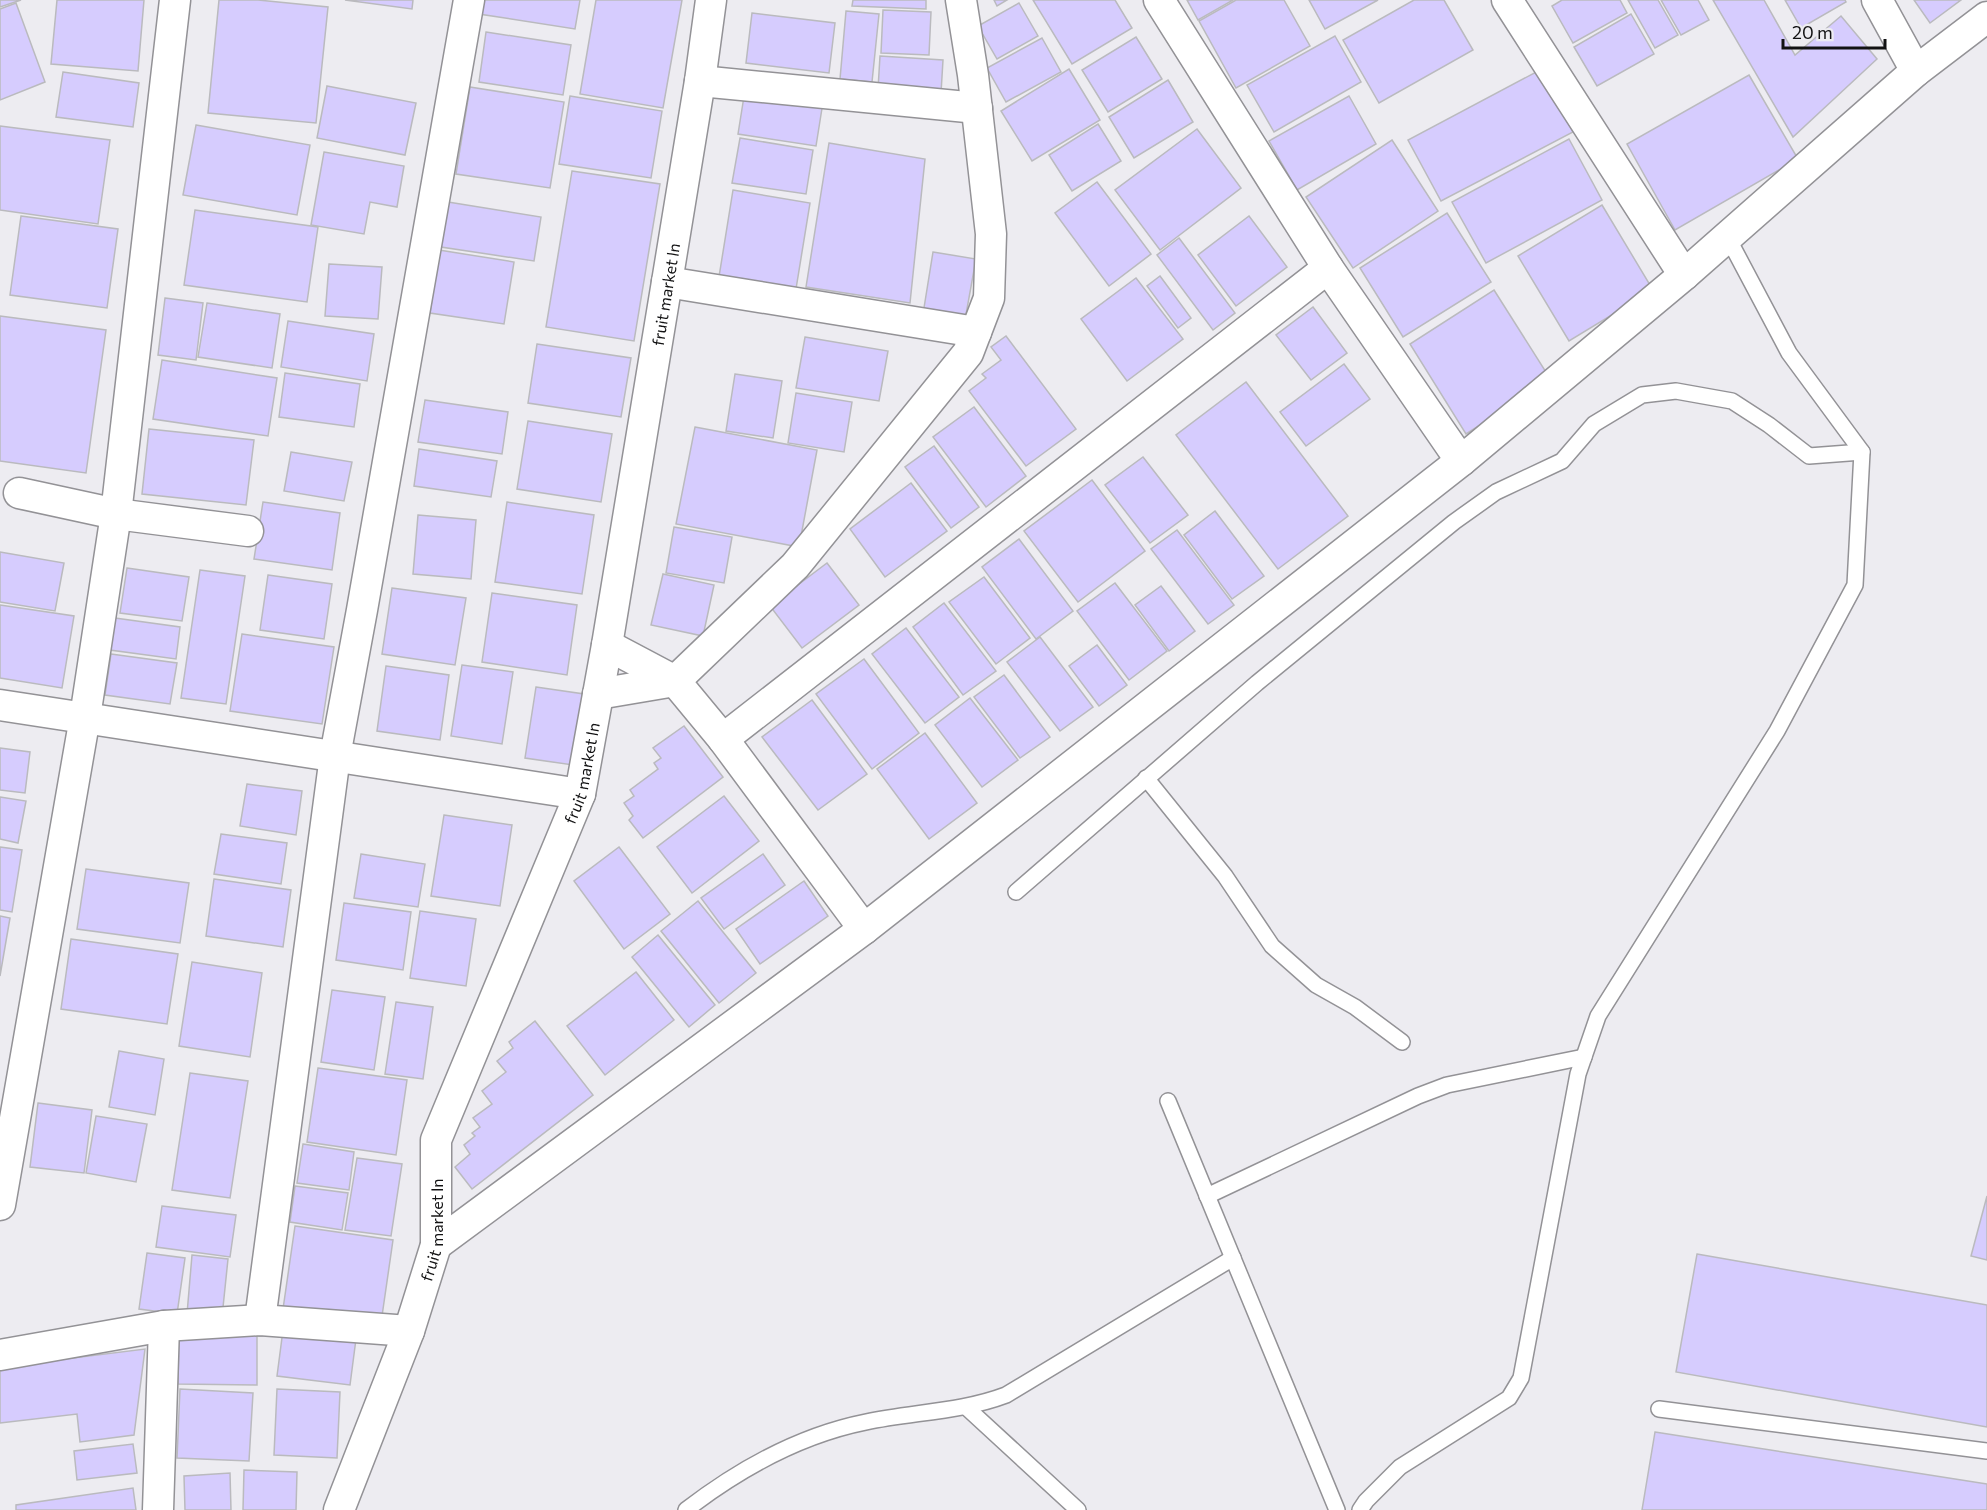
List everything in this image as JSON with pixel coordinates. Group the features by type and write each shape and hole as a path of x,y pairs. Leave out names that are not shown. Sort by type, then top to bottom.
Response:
{"street":[{"path":"0,1205 85,717 116,514 175,0"},
{"path":"260,1320 335,756 363,610 469,0"},
{"name":"fruit market ln","path":"339,1510 409,1331 436,1245 436,1140 580,794 667,282 711,0"},
{"path":"598,694 675,681 795,566 968,353 989,298 991,234 977,108 961,0"},
{"path":"1159,0 1328,268 1461,461"},
{"path":"1507,0 1684,275"},
{"path":"1877,0 1916,71"},
{"path":"436,1245 864,929 1461,461 1684,275 1916,71 1987,17"},
{"path":"700,81 977,108"},
{"path":"723,740 1328,268"},
{"path":"667,282 976,332"},
{"path":"19,493 116,514 248,531"},
{"path":"607,645 675,681 723,740 864,929"},
{"path":"0,705 580,794"},
{"path":"0,1355 164,1326 260,1320 409,1331"},
{"path":"158,1510 164,1326"}],"lane":[{"path":"1360,1510 1366,1501 1401,1467 1509,1398 1521,1378 1578,1074 1598,1016 1777,731 1855,585 1862,452 1789,353 1727,236"},
{"path":"1016,892 1257,683 1454,522 1496,492 1562,461 1594,424 1642,395 1676,391 1732,401 1769,425 1809,456 1862,452"},
{"path":"1146,778 1225,876 1272,946 1316,985 1355,1007 1402,1042"},
{"path":"1207,1196 1418,1096 1447,1085 1584,1057"},
{"path":"1168,1101 1337,1510"},
{"path":"686,1510 757,1463 822,1434 866,1422 986,1403 1006,1395 1233,1258"},
{"path":"966,1407 1078,1510"},
{"path":"1659,1409 1987,1451"}],"building":[{"path":"0,0 21,0 0,7"},
{"path":"57,0 144,0 138,71 51,64"},
{"path":"219,0 258,0 328,7 316,123 208,113"},
{"path":"345,0 413,0 412,9"},
{"path":"481,0 580,0 575,29 479,14"},
{"path":"596,0 682,0 663,108 580,94"},
{"path":"853,0 926,0 926,9 852,6"},
{"path":"994,0 1007,0 997,6"},
{"path":"1033,0 1115,0 1132,28 1072,64"},
{"path":"1187,0 1233,0 1198,20"},
{"path":"1236,0 1284,0 1310,46 1236,88 1199,21"},
{"path":"1309,0 1378,0 1325,29"},
{"path":"1414,0 1444,0 1473,50 1379,103 1343,40"},
{"path":"1562,0 1620,0 1627,13 1573,43 1552,6"},
{"path":"1628,0 1658,0 1678,35 1655,48"},
{"path":"1661,0 1698,0 1709,20 1681,35"},
{"path":"1713,0 1764,0 1795,55 1841,16 1877,59 1793,137"},
{"path":"1785,0 1845,0 1846,2 1801,28"},
{"path":"1914,0 1961,0 1930,23"},
{"path":"16,3 45,82 0,100 0,9"},
{"path":"1019,3 1038,36 997,59 978,26"},
{"path":"883,10 931,12 929,55 881,53"},
{"path":"846,11 879,14 872,82 840,79"},
{"path":"752,13 835,23 829,73 746,63"},
{"path":"1631,14 1654,54 1597,86 1574,47"},
{"path":"486,32 571,45 563,95 479,82"},
{"path":"1335,36 1361,82 1274,132 1247,85"},
{"path":"1136,37 1162,79 1108,112 1082,70"},
{"path":"1042,38 1061,72 1006,102 987,68"},
{"path":"880,56 943,60 941,93 878,89"},
{"path":"1069,69 1100,120 1032,161 1001,111"},
{"path":"1540,70 1573,132 1441,201 1408,140"},
{"path":"63,72 139,83 133,127 56,117"},
{"path":"1749,75 1798,159 1675,230 1627,144"},
{"path":"1168,80 1193,122 1134,158 1109,117"},
{"path":"327,86 416,103 405,155 317,138"},
{"path":"470,87 564,102 550,188 456,174"},
{"path":"745,90 823,102 816,146 738,134"},
{"path":"570,96 662,111 651,178 559,164"},
{"path":"1349,96 1376,144 1297,190 1269,141"},
{"path":"1098,124 1121,161 1072,191 1049,155"},
{"path":"196,125 310,145 297,215 183,195"},
{"path":"0,126 110,140 98,224 0,210"},
{"path":"1197,129 1241,188 1160,250 1115,190"},
{"path":"740,138 813,150 806,194 732,183"},
{"path":"1569,139 1602,200 1486,263 1452,202"},
{"path":"1392,140 1438,211 1353,268 1306,197"},
{"path":"829,143 925,159 910,303 806,287"},
{"path":"324,152 404,166 397,207 370,202 364,234 311,225"},
{"path":"572,171 660,184 634,341 546,327"},
{"path":"1097,182 1151,254 1109,286 1055,213"},
{"path":"733,190 810,203 795,295 718,283"},
{"path":"448,202 541,217 534,261 441,247"},
{"path":"1602,205 1653,290 1569,341 1518,256"},
{"path":"195,210 318,227 307,302 184,285"},
{"path":"1447,213 1491,282 1403,337 1360,268"},
{"path":"21,216 118,229 107,308 10,295"},
{"path":"1249,216 1287,267 1236,306 1198,255"},
{"path":"1179,238 1235,313 1213,330 1157,255"},
{"path":"439,250 514,262 504,324 430,313"},
{"path":"933,252 976,259 965,320 923,314"},
{"path":"329,264 382,267 378,319 325,316"},
{"path":"1160,276 1191,318 1178,328 1147,286"},
{"path":"1136,278 1183,339 1127,381 1081,319"},
{"path":"1494,290 1551,380 1466,434 1410,344"},
{"path":"165,298 203,303 196,360 158,355"},
{"path":"207,303 280,314 272,368 198,357"},
{"path":"1313,307 1347,353 1311,380 1276,335"},
{"path":"0,316 106,330 86,473 0,461"},
{"path":"288,321 374,334 367,381 281,367"},
{"path":"1006,336 1076,429 1026,466 969,391 986,378 982,374 1001,360 991,347"},
{"path":"805,337 888,351 879,401 796,388"},
{"path":"537,344 631,358 621,417 528,403"},
{"path":"162,360 277,378 268,436 153,419"},
{"path":"1344,364 1370,399 1306,446 1280,412"},
{"path":"285,373 360,384 354,427 279,417"},
{"path":"735,374 782,381 773,438 726,431"},
{"path":"1246,382 1348,516 1278,569 1176,435"},
{"path":"796,393 852,402 844,452 788,443"},
{"path":"425,400 508,412 502,454 418,442"},
{"path":"974,407 1026,476 986,507 933,437"},
{"path":"528,421 612,434 601,502 517,489"},
{"path":"695,427 817,450 799,547 676,524"},
{"path":"149,429 254,440 246,505 142,494"},
{"path":"934,446 979,507 951,528 905,467"},
{"path":"419,449 497,461 491,497 414,486"},
{"path":"291,452 352,462 344,501 284,491"},
{"path":"1143,457 1188,515 1150,543 1105,485"},
{"path":"1092,480 1145,551 1078,602 1024,531"},
{"path":"911,483 947,531 885,577 850,529"},
{"path":"263,502 340,513 332,570 254,559"},
{"path":"507,502 594,515 582,594 495,582"},
{"path":"1215,511 1264,576 1232,599 1184,535"},
{"path":"418,515 476,520 471,579 413,574"},
{"path":"674,527 732,537 724,583 666,573"},
{"path":"1177,530 1234,605 1208,624 1151,549"},
{"path":"1019,539 1073,611 1036,639 982,567"},
{"path":"0,552 64,563 55,611 0,602"},
{"path":"827,563 859,605 802,648 770,606"},
{"path":"127,568 189,577 182,621 120,613"},
{"path":"200,570 245,576 226,704 181,698"},
{"path":"663,574 714,585 703,636 651,625"},
{"path":"268,575 332,584 324,639 260,630"},
{"path":"984,577 1030,638 996,664 949,602"},
{"path":"1115,583 1167,651 1129,680 1077,611"},
{"path":"1161,586 1195,631 1169,651 1135,605"},
{"path":"392,588 466,598 455,665 382,654"},
{"path":"492,593 577,605 567,675 482,662"},
{"path":"944,603 996,671 963,695 913,627"},
{"path":"0,605 74,616 62,688 0,678"},
{"path":"115,618 180,627 176,659 110,650"},
{"path":"906,628 959,697 925,723 872,654"},
{"path":"242,634 334,647 322,724 230,711"},
{"path":"1040,637 1093,707 1060,731 1007,662"},
{"path":"1097,645 1127,685 1099,706 1069,666"},
{"path":"111,654 177,663 170,704 105,695"},
{"path":"864,659 919,733 872,769 816,694"},
{"path":"462,665 513,672 502,744 451,736"},
{"path":"386,666 449,675 440,740 377,731"},
{"path":"1004,675 1050,737 1020,758 974,697"},
{"path":"536,687 584,694 573,765 525,758"},
{"path":"970,698 1018,760 982,787 935,725"},
{"path":"812,700 867,774 818,810 762,737"},
{"path":"684,726 723,777 643,838 629,820 633,816 624,803 634,796 630,790 658,769 654,763 661,758 653,748"},
{"path":"925,733 977,803 929,839 877,769"},
{"path":"0,748 30,752 25,793 0,790"},
{"path":"247,784 302,791 296,835 240,826"},
{"path":"724,796 759,841 692,893 657,847"},
{"path":"0,797 26,801 18,843 0,839"},
{"path":"444,815 512,825 500,906 431,896"},
{"path":"221,834 287,843 281,884 214,874"},
{"path":"0,847 22,850 12,912 0,910"},
{"path":"619,847 670,914 624,949 574,881"},
{"path":"361,854 425,864 418,907 354,898"},
{"path":"763,854 785,885 724,929 701,898"},
{"path":"86,869 189,883 180,943 77,929"},
{"path":"214,879 291,890 283,947 206,936"},
{"path":"804,881 828,916 760,964 736,929"},
{"path":"698,901 756,973 719,1003 661,931"},
{"path":"344,903 411,912 403,970 336,960"},
{"path":"420,911 476,919 466,986 410,978"},
{"path":"0,916 10,918 0,976"},
{"path":"658,935 715,1005 689,1027 632,957"},
{"path":"71,939 178,954 167,1024 61,1009"},
{"path":"192,962 262,973 250,1057 179,1046"},
{"path":"636,972 674,1020 605,1075 567,1026"},
{"path":"332,990 385,997 374,1070 321,1062"},
{"path":"396,1002 433,1007 423,1079 385,1074"},
{"path":"535,1021 593,1095 472,1189 455,1167 470,1154 464,1145 475,1136 472,1133 480,1127 473,1118 492,1104 482,1091 506,1072 497,1061 513,1048 509,1042"},
{"path":"119,1051 164,1059 155,1115 109,1107"},
{"path":"318,1068 407,1080 396,1155 307,1142"},
{"path":"190,1073 248,1081 230,1198 172,1190"},
{"path":"38,1103 92,1110 84,1173 30,1167"},
{"path":"96,1116 147,1124 136,1182 86,1173"},
{"path":"303,1144 354,1152 349,1190 297,1183"},
{"path":"357,1158 402,1164 391,1236 345,1230"},
{"path":"295,1186 348,1193 342,1230 290,1222"},
{"path":"1987,1196 1987,1260 1971,1256"},
{"path":"162,1206 236,1215 230,1257 156,1247"},
{"path":"295,1226 393,1240 381,1323 283,1309"},
{"path":"147,1253 185,1258 177,1314 139,1309"},
{"path":"1697,1254 1987,1305 1987,1427 1676,1372"},
{"path":"192,1255 228,1259 222,1317 187,1314"},
{"path":"283,1330 356,1339 350,1385 277,1376"},
{"path":"179,1333 257,1334 257,1385 178,1384"},
{"path":"145,1349 134,1435 80,1442 77,1414 0,1423 0,1367"},
{"path":"180,1389 253,1393 249,1461 177,1458"},
{"path":"277,1389 340,1392 337,1458 274,1455"},
{"path":"1655,1432 1987,1484 1987,1510 1642,1510"},
{"path":"133,1444 137,1473 77,1480 74,1451"},
{"path":"244,1470 297,1472 296,1510 243,1510"},
{"path":"230,1473 231,1510 185,1510 184,1476"},
{"path":"133,1488 136,1510 16,1510 16,1505"}]}
